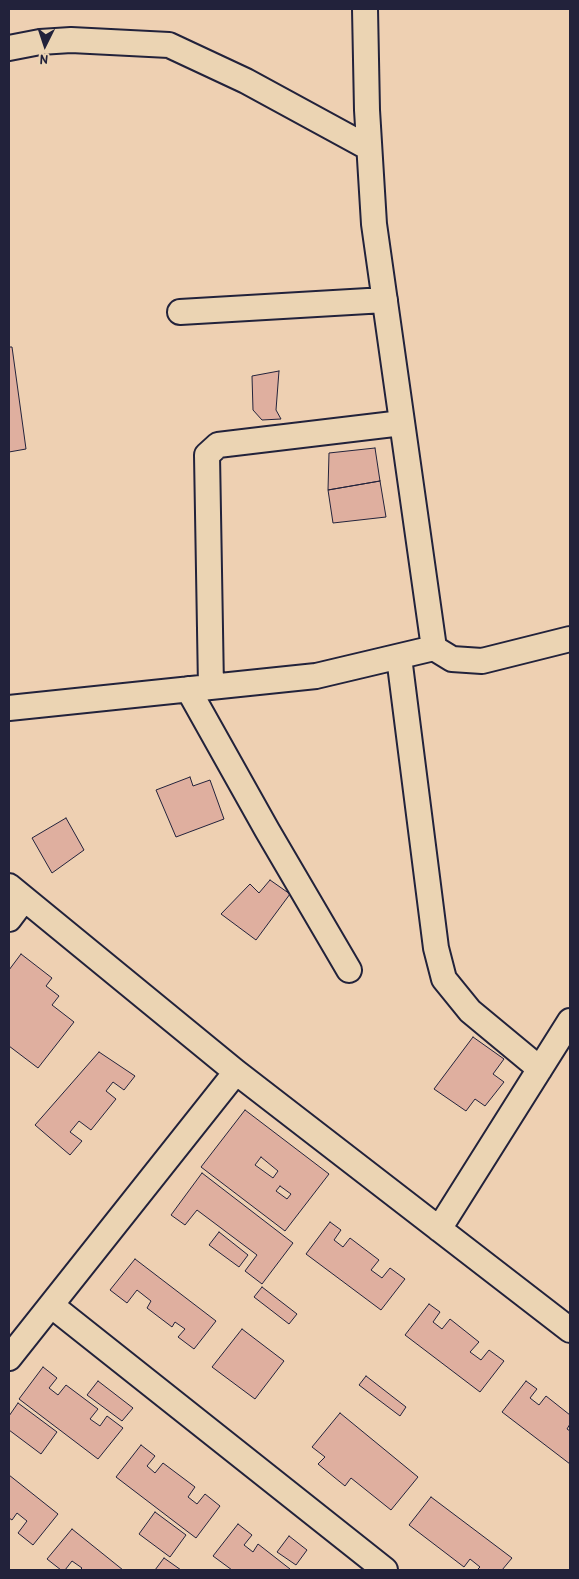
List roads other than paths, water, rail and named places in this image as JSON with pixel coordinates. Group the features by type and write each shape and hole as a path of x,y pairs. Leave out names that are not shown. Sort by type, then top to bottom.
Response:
{"street":[{"path":"365,9 374,224 434,648"},
{"path":"9,48 40,42 71,40 169,45 246,81 370,148"},
{"path":"180,312 385,300"},
{"path":"211,687 207,454 218,445 402,423"},
{"path":"9,708 316,676 434,648 452,659 482,661 570,639"},
{"path":"399,657 436,948 444,979 470,1011 540,1070"},
{"path":"188,689 267,830 349,970"},
{"path":"9,919 16,892 236,1072 439,1229 569,1326"},
{"path":"439,1229 570,1021"},
{"path":"9,1358 236,1072"},
{"path":"51,1305 385,1570"}]}
